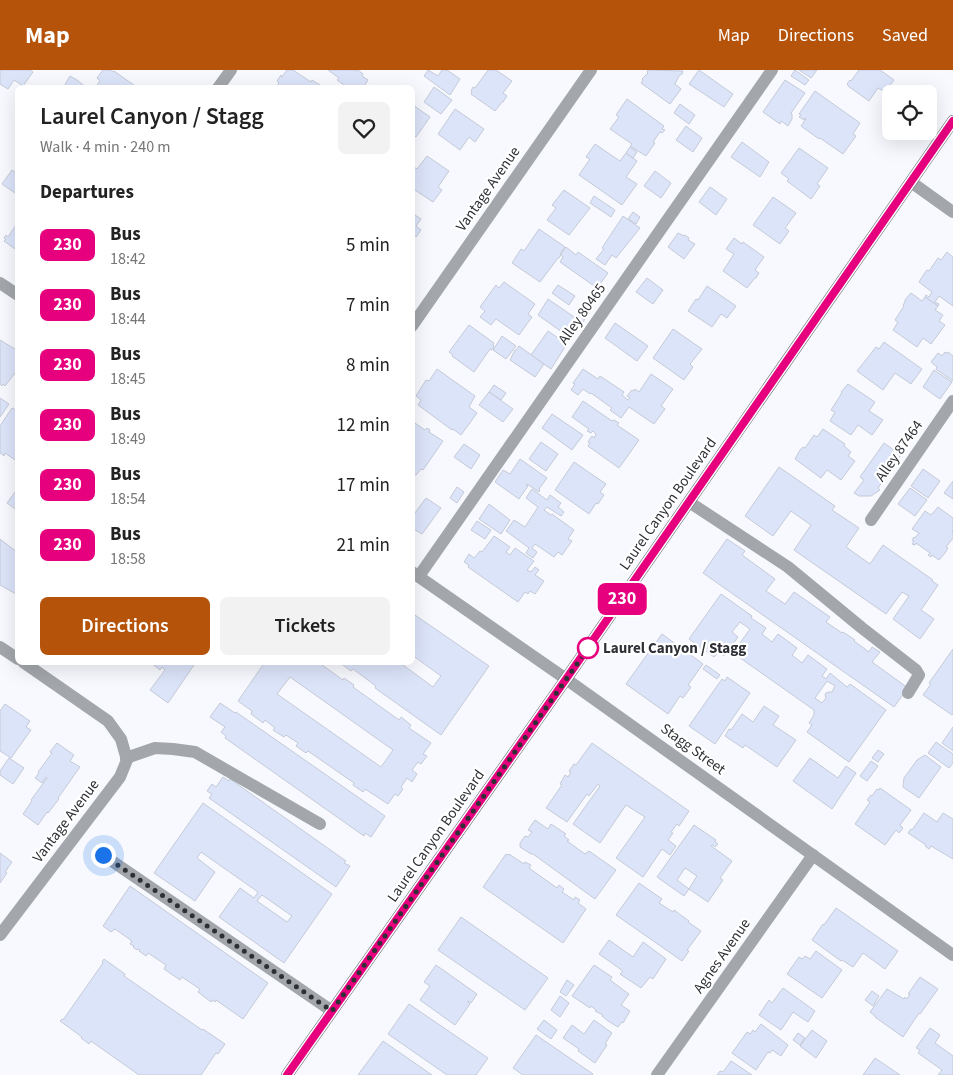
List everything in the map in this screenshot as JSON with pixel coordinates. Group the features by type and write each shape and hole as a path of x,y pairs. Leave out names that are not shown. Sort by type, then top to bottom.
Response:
{"main road":[{"name":"Laurel Canyon Boulevard","path":"287,1075 566,679 953,121"}],"street":[{"path":"220,85 231,70"},
{"name":"Vantage Avenue","path":"415,322 591,70"},
{"name":"Alley 80465","path":"416,574 772,70"},
{"path":"910,182 953,212"},
{"path":"0,283 15,293"},
{"name":"Alley 87464","path":"872,520 953,401"},
{"path":"689,502 788,567 916,670 919,675 908,693"},
{"name":"Stagg Street","path":"416,574 953,955"},
{"path":"0,647 15,657"},
{"path":"27,665 108,721 121,739 126,758 155,748 173,748 196,752 320,824"},
{"name":"Vantage Avenue","path":"0,935 120,777 127,760 126,758"},
{"path":"103,855 332,1011"},
{"name":"Agnes Avenue","path":"657,1075 813,856"}],"building":[{"path":"0,70 30,70 33,72 24,85 14,80 8,89 0,84"},
{"path":"103,70 110,70 134,85 97,85 100,81 97,78"},
{"path":"287,70 293,70 311,82 312,80 320,85 277,85 279,83 277,81 281,75 282,77"},
{"path":"328,70 358,70 368,80 365,85 344,85 337,80 339,78"},
{"path":"428,70 438,76 442,70 447,70 460,79 450,95 424,76"},
{"path":"488,70 496,70 512,81 503,93 507,96 495,111 471,94 473,87 475,88"},
{"path":"648,70 683,71 675,84 681,89 670,104 641,83"},
{"path":"699,70 733,94 724,107 689,84"},
{"path":"795,70 809,80 805,85 791,76"},
{"path":"799,70 817,70 811,78"},
{"path":"859,70 880,70 894,80 890,85 882,85 882,90 878,88 869,101 848,86 847,84"},
{"path":"70,76 83,85 65,85"},
{"path":"785,80 805,93 791,113 792,119 788,126 781,121 780,124 763,112"},
{"path":"434,87 452,100 441,114 424,102"},
{"path":"815,91 860,123 853,134 856,136 843,154 801,126 806,119 804,120 799,117 801,115 799,114"},
{"path":"627,99 664,126 662,129 665,130 662,133 660,132 646,156 630,146 632,144 610,129 619,117 616,115"},
{"path":"680,104 695,115 689,124 674,113"},
{"path":"415,106 430,117 415,136"},
{"path":"455,109 484,129 475,142 469,137 460,150 438,134"},
{"path":"686,126 702,138 693,152 676,140"},
{"path":"742,142 769,162 760,177 731,157"},
{"path":"595,144 620,161 626,153 637,161 626,177 637,184 622,205 579,175 590,159 586,157"},
{"path":"630,147 637,152 633,158 626,153"},
{"path":"799,148 828,168 817,184 820,186 811,199 787,181 789,179 781,173"},
{"path":"427,156 449,171 438,187 442,190 433,202 415,190 415,168 417,169"},
{"path":"12,170 15,172 15,193 2,184"},
{"path":"655,171 671,183 661,198 644,186"},
{"path":"710,187 727,199 716,215 699,202"},
{"path":"564,190 590,208 569,235 547,220 556,208 552,205"},
{"path":"594,196 615,210 611,217 590,203"},
{"path":"773,197 796,213 785,228 789,231 780,244 753,225"},
{"path":"633,212 640,217 636,224 628,219"},
{"path":"415,215 421,219 416,226 421,230 416,237"},
{"path":"623,216 640,228 616,258 612,255 605,265 596,259"},
{"path":"15,226 15,249 4,241 6,235 8,237"},
{"path":"539,229 565,247 559,258 540,282 512,263 521,249 524,251"},
{"path":"678,233 685,235 689,238 688,240 695,244 684,259 668,247"},
{"path":"734,238 764,257 755,270 759,273 747,288 723,271 734,254 726,249"},
{"path":"566,247 576,255 578,252 608,273 597,288 560,262 563,257 561,254"},
{"path":"947,252 953,257 953,306 939,296 935,302 939,304 938,306 925,297 926,295 929,297 932,292 919,282 938,258 941,260"},
{"path":"647,278 663,290 653,304 636,292"},
{"path":"504,282 535,304 528,314 532,317 519,335 496,319 491,325 480,317 485,311 480,307 496,285 499,288"},
{"path":"558,285 575,296 569,305 552,293"},
{"path":"707,286 736,306 727,318 721,314 712,327 688,311"},
{"path":"911,293 922,301 925,297 938,306 935,310 943,315 939,321 945,325 931,344 923,338 917,347 893,330 898,322 895,320 904,306 905,300"},
{"path":"548,299 580,321 569,337 538,315"},
{"path":"579,311 587,316 583,322 575,317"},
{"path":"615,323 648,346 637,361 605,338"},
{"path":"469,325 494,343 492,350 490,349 474,372 449,352"},
{"path":"673,329 702,349 690,364 693,367 684,380 653,358"},
{"path":"548,331 564,342 565,347 551,369 531,355"},
{"path":"502,336 516,346 506,359 493,350"},
{"path":"0,340 15,349 15,373 5,386 0,384"},
{"path":"884,342 922,369 911,384 895,373 883,390 857,371 876,347 879,349"},
{"path":"519,346 544,364 535,377 510,360"},
{"path":"945,352 953,356 953,381 936,369 937,367 931,362 938,353 942,356"},
{"path":"437,369 475,396 469,407 477,413 461,435 418,405 421,400 416,396 426,380 429,381"},
{"path":"583,369 598,379 600,376 624,392 622,395 628,400 630,398 627,396 632,390 634,391 635,389 639,392 651,374 673,389 661,406 665,409 654,424 629,407 621,418 610,410 612,408 591,393 583,389 578,395 571,390 575,384 573,383"},
{"path":"934,370 952,382 940,399 923,387"},
{"path":"848,384 875,402 869,411 883,420 872,435 858,425 851,435 830,421 835,412 831,410"},
{"path":"494,385 506,393 501,400 489,392"},
{"path":"489,392 513,409 503,422 479,405"},
{"path":"0,398 9,404 0,417"},
{"path":"583,401 612,421 614,420 619,423 617,425 639,440 619,468 588,446 592,436 594,438 596,434 593,431 591,433 587,431 589,429 572,417"},
{"path":"12,408 15,410 15,460 5,453 4,456 0,453 0,426"},
{"path":"552,414 583,435 572,450 542,428"},
{"path":"415,423 425,430 427,428 430,430 429,432 443,441 423,470 421,469 416,475"},
{"path":"823,429 845,444 844,446 851,452 848,456 855,461 841,480 827,470 821,478 795,459 800,450 803,447 805,448 814,435 817,437"},
{"path":"541,442 558,454 546,471 529,459"},
{"path":"884,443 901,455 878,488 880,490 871,496 859,496 854,493 864,480 860,477"},
{"path":"464,444 480,455 471,469 454,457"},
{"path":"520,459 547,478 539,492 527,484 528,486 519,499 495,482 503,470 510,474"},
{"path":"574,462 606,484 600,492 604,495 589,514 555,490"},
{"path":"779,467 835,506 832,510 859,528 846,547 870,564 883,545 938,585 921,610 934,619 920,639 893,619 909,596 902,592 886,614 794,550 811,525 791,511 773,536 745,516"},
{"path":"923,469 940,481 928,498 911,486"},
{"path":"953,481 953,499 944,493"},
{"path":"457,487 464,492 457,503 450,498"},
{"path":"910,488 927,500 915,516 898,504"},
{"path":"532,489 547,500 550,495 561,503 558,507 564,512 561,516 547,507 544,510 574,530 568,539 572,541 562,555 558,552 554,557 535,544 532,548 537,552 533,558 526,553 529,548 506,531 514,520 525,527 538,507 526,498"},
{"path":"15,492 15,509 7,503"},
{"path":"426,498 441,508 422,534 415,530 415,513"},
{"path":"489,504 510,520 501,534 479,519"},
{"path":"938,507 953,518 953,538 939,560 932,555 931,557 928,555 930,553 916,543 915,545 912,544 914,541 912,540 919,533 912,529 925,511 931,515"},
{"path":"477,521 491,530 485,539 471,530"},
{"path":"494,536 510,547 506,552 510,555 515,548 534,561 527,570 531,572 535,567 539,570 535,575 544,581 535,594 530,591 528,594 525,592 518,602 468,567 469,565 464,562 469,554 474,558 480,551 482,552"},
{"path":"0,539 15,551 15,593 0,585"},
{"path":"727,539 745,551 742,555 775,579 766,591 785,604 794,592 830,617 826,622 855,640 869,652 872,647 880,652 872,662 908,688 894,707 703,573"},
{"path":"721,594 766,628 762,634 772,642 778,634 797,648 792,655 802,663 808,655 827,669 822,676 826,679 830,673 847,687 850,684 886,710 849,762 807,732 812,725 809,723 814,715 814,710 733,653 750,629 740,622 732,632 738,637 724,656 719,652 714,657 689,639","holes":["827,681 835,686 832,692 825,694 826,698 822,703 815,698"]},
{"path":"415,615 489,666 441,735 375,688 376,686 353,669 351,671 343,665 403,665 433,687 441,676 415,657"},
{"path":"662,634 703,664 688,685 691,687 683,698 680,696 668,714 626,684"},
{"path":"953,649 952,715 923,695 931,684 929,683"},
{"path":"154,665 194,665 168,703 150,690 165,670 162,667 160,670"},
{"path":"263,665 322,665 343,680 344,678 354,685 353,687 399,720 401,717 411,725 409,728 431,743 423,754 427,756 421,764 418,762 412,770 417,774 412,782 407,778 398,796 395,794 388,804 365,789 363,792 353,785 354,783 308,751 306,753 296,746 298,743 286,735 284,737 273,730 275,728 265,720 263,723 251,714 252,711 238,701","holes":["290,677 393,750 381,767 277,694"]},
{"path":"706,665 720,675 717,679 703,669"},
{"path":"727,677 750,693 715,744 689,726 722,679 725,681"},
{"path":"220,703 236,712 385,816 371,837 365,833 364,836 225,738 226,736 221,732 225,727 210,717"},
{"path":"5,704 30,721 26,727 31,730 11,758 0,751 0,711"},
{"path":"764,706 779,716 773,725 796,740 777,767 745,745 743,748 725,736 742,714 753,722"},
{"path":"953,727 953,751 942,743"},
{"path":"936,742 953,754 953,763 949,768 928,753"},
{"path":"57,743 74,755 70,761 80,767 59,799 38,825 23,814 47,778 42,783 35,778"},
{"path":"592,743 689,811 679,826 677,824 671,832 673,833 668,840 676,846 670,855 662,849 643,877 616,858 645,817 626,805 600,843 573,824 600,786 598,784 589,796 587,794 567,822 546,808 562,785 560,784 565,775 568,777 571,772 569,771 574,764 576,765"},
{"path":"878,750 884,754 878,762 872,758"},
{"path":"925,755 941,767 919,798 903,787 904,778 917,760"},
{"path":"9,758 24,768 13,784 0,775 0,771"},
{"path":"810,758 838,778 846,766 856,773 832,809 793,781"},
{"path":"871,761 878,766 867,781 860,776"},
{"path":"223,777 229,781 230,779 346,861 344,863 350,866 336,887 209,798 212,794 207,791 212,784 216,787"},
{"path":"880,788 911,810 900,825 903,828 899,833 896,830 885,845 855,824 870,802 867,800"},
{"path":"203,803 332,894 284,963 219,917 240,888 254,898 258,892 201,852 197,858 215,872 195,901 154,873","holes":["262,895 292,916 287,922 257,901"]},
{"path":"924,813 937,822 943,813 953,819 953,859 931,846 929,849 908,833"},
{"path":"535,820 548,829 551,824 566,834 564,836 569,840 567,841 585,854 589,851 616,870 595,899 533,854 520,847 520,843 525,836 528,837 532,832 528,830"},
{"path":"694,825 716,840 715,842 718,844 715,847 711,846 732,861 720,878 723,880 708,902 689,889 684,896 657,877","holes":["685,868 697,876 689,889 677,880"]},
{"path":"0,853 12,862 0,883"},
{"path":"506,854 524,864 525,862 531,865 529,868 557,888 559,885 564,889 562,892 574,900 575,897 580,900 578,903 586,909 563,943 483,887"},
{"path":"639,883 662,899 659,903 673,912 674,910 701,931 687,950 689,951 682,961 616,915"},
{"path":"130,886 268,983 243,1019 216,1000 211,1002 198,992 200,989 182,977 180,980 164,969 166,965 148,953 146,956 140,950 137,950 130,944 132,941 115,929 111,932 103,926"},
{"path":"836,908 898,951 885,969 863,953 853,967 841,961 812,940"},
{"path":"461,917 548,978 525,1010 438,950"},
{"path":"609,940 633,957 643,942 666,959 653,979 650,977 641,988 620,974 623,971 599,954"},
{"path":"816,951 842,970 822,998 787,974 799,957 802,959 805,956 810,959"},
{"path":"104,959 125,974 124,976 225,1044 218,1054 216,1053 201,1075 139,1075 91,1041 89,1044 60,1021 63,1020"},
{"path":"436,965 477,994 471,1003 468,1001 470,1004 455,1025 420,1000 430,986 424,982"},
{"path":"594,965 612,977 610,980 629,994 621,1005 630,1011 623,1023 618,1027 591,1006 590,1008 572,996"},
{"path":"920,977 938,989 903,1037 870,1012 887,989 907,999 910,994 908,994"},
{"path":"567,980 574,985 566,996 560,992"},
{"path":"783,988 815,1011 808,1022 793,1012 781,1030 759,1015 769,1000 772,1003"},
{"path":"872,991 879,996 873,1006 865,1000"},
{"path":"560,996 569,1003 560,1017 551,1010"},
{"path":"409,1004 488,1058 476,1075 447,1075 388,1034"},
{"path":"544,1020 557,1030 551,1039 537,1029"},
{"path":"594,1020 612,1033 605,1044 607,1045 595,1063 563,1038 572,1025 584,1034"},
{"path":"761,1024 788,1045 781,1056 772,1050 770,1053 768,1052 756,1070 732,1053 747,1032 750,1034 753,1030 755,1032"},
{"path":"930,1028 940,1035 935,1043 953,1056 953,1075 938,1075 942,1070 918,1053 920,1050 916,1048"},
{"path":"812,1030 827,1041 816,1058 800,1046"},
{"path":"798,1033 805,1038 800,1045 793,1040"},
{"path":"536,1035 593,1074 523,1075 513,1068"},
{"path":"383,1041 432,1075 358,1075"},
{"path":"875,1058 900,1075 863,1075"},
{"path":"731,1061 752,1075 717,1075 720,1071 723,1072"}],"bus line":[{"name":"230","path":"287,1075 566,679 953,121"}],"place":[{"name":"Laurel Canyon / Stagg","path":"588,648"}],"route":[{"path":"103,855 332,1011 588,648"}]}
